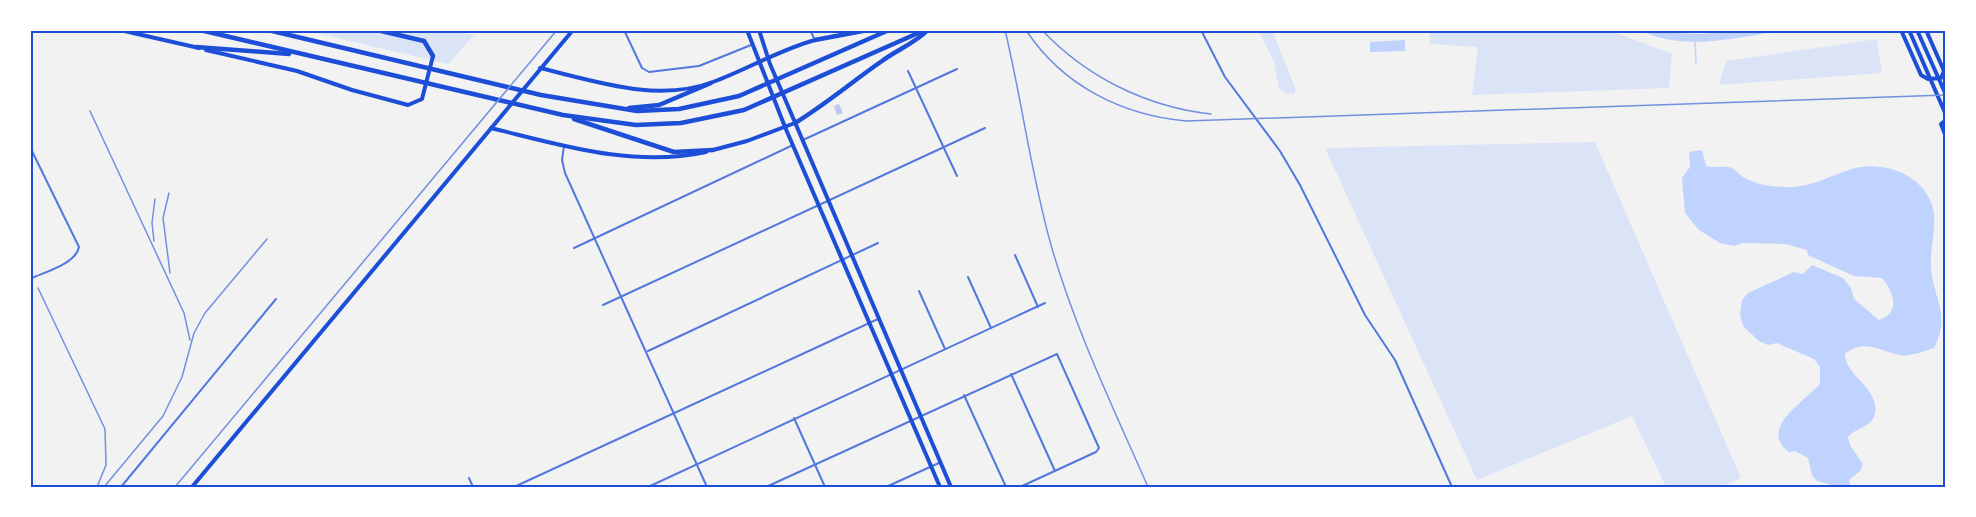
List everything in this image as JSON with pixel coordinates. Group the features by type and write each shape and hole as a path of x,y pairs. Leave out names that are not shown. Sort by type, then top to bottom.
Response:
{"highway":[{"path":"200,30 563,115 611,123 661,124 722,116 762,103 926,30"},
{"path":"268,30 541,95 637,111 679,109 718,102 756,90 889,30"},
{"path":"377,30 424,41 433,56"},
{"path":"815,40 868,30"},
{"path":"795,123 833,99 881,61 920,38 926,30"},
{"path":"196,47 303,54"},
{"path":"612,108 659,105 711,83"},
{"path":"563,115 655,148 674,152 713,150"}],"main road":[{"path":"120,30 297,71 352,90 408,105 422,99 433,56"},
{"path":"192,487 573,30"},
{"path":"747,30 784,127 893,374 939,487"},
{"path":"759,30 767,58 951,487"},
{"path":"1901,30 1922,75 1928,79 1941,78 1944,71 1926,30"},
{"path":"1909,30 1946,115"},
{"path":"1917,30 1946,95"},
{"path":"540,68 618,87 648,90 682,88 711,83 786,48 815,40"},
{"path":"1946,120 1941,124 1946,137"},
{"path":"491,128 564,146 620,156 647,158 686,156 713,150 795,123"}],"street":[{"path":"624,30 642,68 649,72 699,66 752,45"},
{"path":"810,30 815,40"},
{"path":"1201,30 1225,77 1280,151 1295,177 1362,309 1395,360 1452,487"},
{"path":"803,140 957,69"},
{"path":"908,71 957,176"},
{"path":"603,305 985,128"},
{"path":"574,248 793,145"},
{"path":"564,146 562,160 566,173 648,351 707,487"},
{"path":"30,147 79,247 78,254 71,260 30,279"},
{"path":"648,351 878,243"},
{"path":"1015,255 1038,306"},
{"path":"968,277 991,328"},
{"path":"919,291 945,349"},
{"path":"121,487 276,299"},
{"path":"648,487 1045,303"},
{"path":"514,487 878,319"},
{"path":"766,487 1057,354 1098,448 1096,452 1020,487"},
{"path":"1011,374 1054,471"},
{"path":"964,395 1006,487"},
{"path":"794,418 825,487"},
{"path":"886,487 940,462"},
{"path":"469,478 473,487"}],"shaded area":[{"path":"303,30 449,30 474,35 448,64"},
{"path":"1258,30 1272,30 1295,87 1295,93 1287,94 1279,89 1274,62"},
{"path":"1429,30 1609,30 1672,54 1669,88 1472,95 1478,47 1430,44"},
{"path":"1877,39 1882,73 1719,85 1726,61"},
{"path":"1595,142 1741,478 1720,487 1666,487 1632,416 1477,480 1325,148"}],"water":[{"path":"1405,40 1405,51 1370,52 1370,42"},
{"path":"1702,150 1706,166 1730,167 1749,180 1773,186 1807,185 1864,167 1888,168 1900,172 1919,185 1927,194 1932,205 1934,227 1931,264 1941,315 1939,336 1934,348 1913,354 1900,355 1865,346 1852,349 1845,354 1851,370 1869,391 1875,407 1872,420 1848,437 1850,445 1863,464 1861,470 1849,480 1850,487 1839,487 1817,481 1812,475 1808,458 1795,451 1789,452 1781,443 1778,434 1781,425 1787,415 1820,384 1820,367 1814,359 1777,343 1768,345 1759,341 1743,326 1740,315 1742,300 1748,293 1794,272 1803,274 1812,265 1843,278 1851,288 1854,299 1879,320 1886,317 1893,307 1890,289 1882,278 1854,276 1808,255 1807,250 1786,244 1742,243 1734,246 1720,243 1699,230 1685,213 1682,178 1690,167 1689,152"}],"building":[{"path":"839,104 843,113 837,115 834,106"}],"waterway":[{"path":"1649,30 1691,38 1762,30"},
{"path":"1695,38 1696,63"}],"railway":[{"path":"175,487 557,30"},
{"path":"1005,30 1051,245 1071,307 1095,368 1148,487"},
{"path":"1026,30 1057,67 1095,94 1139,112 1186,121 1946,95"},
{"path":"1042,30 1078,62 1119,87 1164,105 1211,114"},
{"path":"90,111 184,313 190,340"},
{"path":"169,193 163,218 170,273"},
{"path":"154,241 152,223 155,199"},
{"path":"104,487 163,416 182,377 194,333 205,313 267,239"},
{"path":"38,288 105,429 106,465 97,487"}]}
